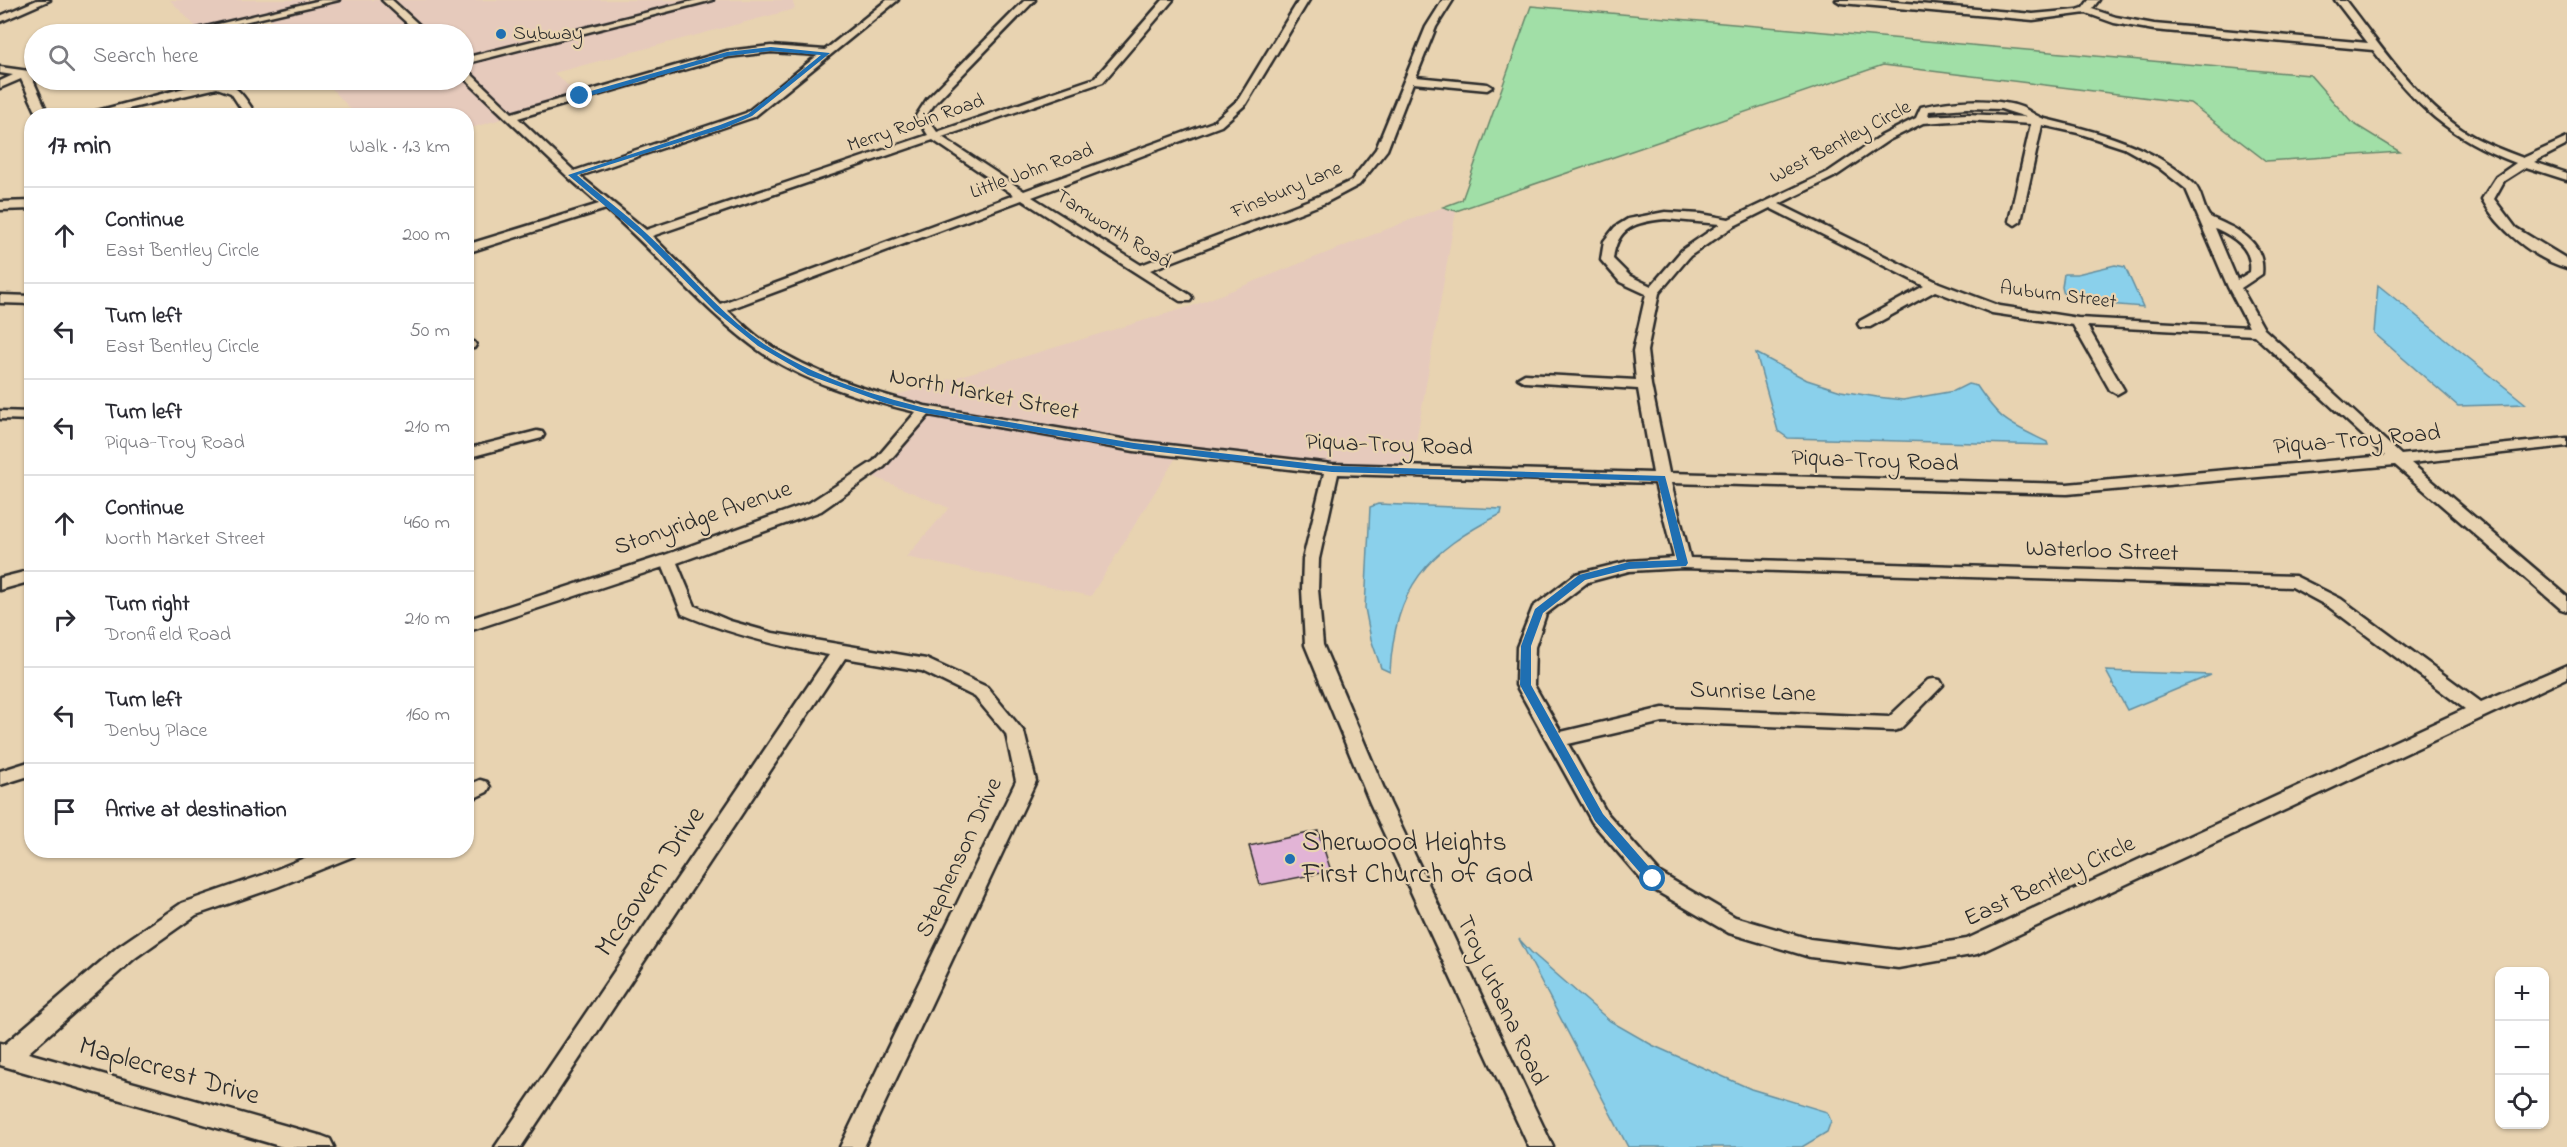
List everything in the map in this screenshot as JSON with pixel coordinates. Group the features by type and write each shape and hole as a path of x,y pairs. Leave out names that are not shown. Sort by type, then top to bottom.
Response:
{"street":[{"path":"0,19 45,0"},
{"path":"226,24 334,0"},
{"path":"387,0 413,24"},
{"path":"474,58 708,0"},
{"path":"572,175 750,115 893,0"},
{"path":"935,137 921,116 931,101 1030,0"},
{"name":"Merry Robin Road","path":"644,235 1099,80 1168,0"},
{"name":"Little John Road","path":"718,309 1217,124 1242,102 1304,0"},
{"name":"Finsbury Lane","path":"1141,269 1321,200 1355,183 1381,150 1431,27 1448,0"},
{"path":"1841,0 2033,17 2066,15 2086,10 2114,20 2154,27 2377,47"},
{"path":"2086,10 2094,0"},
{"path":"2340,0 2424,102 2447,123 2485,146 2567,177"},
{"path":"509,117 727,54 771,49 827,53"},
{"path":"0,70 24,71"},
{"path":"0,85 24,73"},
{"path":"1409,80 1487,87"},
{"name":"North Market Street","path":"474,82 572,175 644,235 718,309 760,345 811,374 888,401 925,410 1134,446 1180,451"},
{"path":"35,90 41,108"},
{"path":"115,108 187,90"},
{"path":"233,90 246,108"},
{"name":"West Bentley Circle","path":"1662,478 1644,385 1640,351 1653,292 1686,253 1730,223 1832,174 1885,138 1921,120 1967,117 2037,121 2081,130 2128,146 2162,165 2191,187 2234,287 2258,331 2398,460"},
{"path":"2015,221 2037,121"},
{"name":"Tamworth Road","path":"935,137 1023,196 1185,298"},
{"path":"2567,141 2525,162 2500,179 2488,198 2496,215 2513,234 2567,264"},
{"name":"Auburn Street","path":"1768,203 1934,286 1997,310 2078,322 2258,331"},
{"path":"0,206 24,205"},
{"path":"474,247 607,205"},
{"path":"1653,292 1625,279 1607,260 1610,240 1628,224 1649,217 1677,215 1730,223"},
{"path":"2206,220 2242,239 2254,250 2259,263 2256,274 2234,287"},
{"path":"1865,324 1934,286"},
{"path":"0,299 24,300"},
{"path":"2078,322 2117,390"},
{"path":"1524,378 1644,385"},
{"name":"Stonyridge Avenue","path":"474,623 668,560 815,507 879,464 925,410"},
{"path":"0,414 24,416"},
{"path":"474,452 537,435"},
{"name":"Piqua-Troy Road","path":"1180,451 1332,469 2067,489 2398,460 2567,442"},
{"path":"2398,460 2567,604"},
{"name":"Troy Urbana Road","path":"1332,469 1311,558 1310,589 1314,645 1380,803 1541,1147"},
{"path":"1662,478 1683,563"},
{"name":"Stephenson Drive","path":"668,560 688,610 724,625 773,639 926,665 981,692 1015,732 1026,781 852,1147"},
{"name":"Waterloo Street","path":"1683,563 2295,582 2335,603 2479,710"},
{"name":"East Bentley Circle","path":"1683,563 1629,566 1582,578 1539,611 1526,646 1525,685 1599,818 1653,879 1729,924 1810,948 1898,959 1970,948 2567,671"},
{"path":"0,584 24,577"},
{"name":"McGovern Drive","path":"507,1147 842,649"},
{"name":"Sunrise Lane","path":"1556,740 1663,715 1893,724 1934,685"},
{"path":"0,778 24,770"},
{"path":"3,1055 127,952 189,909 327,858"},
{"name":"Maplecrest Drive","path":"3,1055 322,1147"}],"shaded area":[{"path":"170,0 792,0 795,9 554,73 580,96 474,127 474,108 350,108 333,90 474,90 474,24 275,24 267,15 226,24 193,24"},
{"path":"1443,207 1456,211 1411,471 1180,451 1091,596 906,557 949,508 865,473 925,411 884,399 1192,306"}],"green space":[{"path":"1531,6 2310,75 2351,122 2400,152 2266,161 2190,103 1883,65 1456,211 1443,207 1462,200"}],"water":[{"path":"2115,265 2125,267 2143,307 2107,304 2064,295 2062,287 2064,274 2077,274"},
{"path":"2378,285 2526,404 2458,406 2374,333"},
{"path":"1756,353 1807,380 1841,391 1877,397 1903,400 1954,391 1968,384 1977,386 1999,415 2047,442 2048,445 1788,438 1778,431"},
{"path":"1378,504 1502,509 1501,514 1475,528 1434,558 1419,575 1399,617 1393,642 1390,672 1381,668 1371,639 1365,608 1370,507"},
{"path":"2106,671 2211,675 2127,710"},
{"path":"1519,939 1610,1021 1652,1045 1751,1089 1827,1112 1831,1121 1827,1132 1802,1147 1628,1147"}],"building":[{"name":"Sherwood Heights First Church of God","path":"1318,831 1331,871 1260,885 1249,846"}],"place":[{"name":"Subway","path":"501,34"},
{"name":"Sherwood Heights First Church of God","path":"1290,859"}],"route":[{"path":"580,96 727,54 771,49 827,53 750,115 572,175 644,235 718,309 760,345 811,374 888,401 925,410 1134,446 1332,469 1662,478 1683,563 1629,566 1582,578 1539,611 1526,646 1525,685 1599,818 1653,879"}]}
